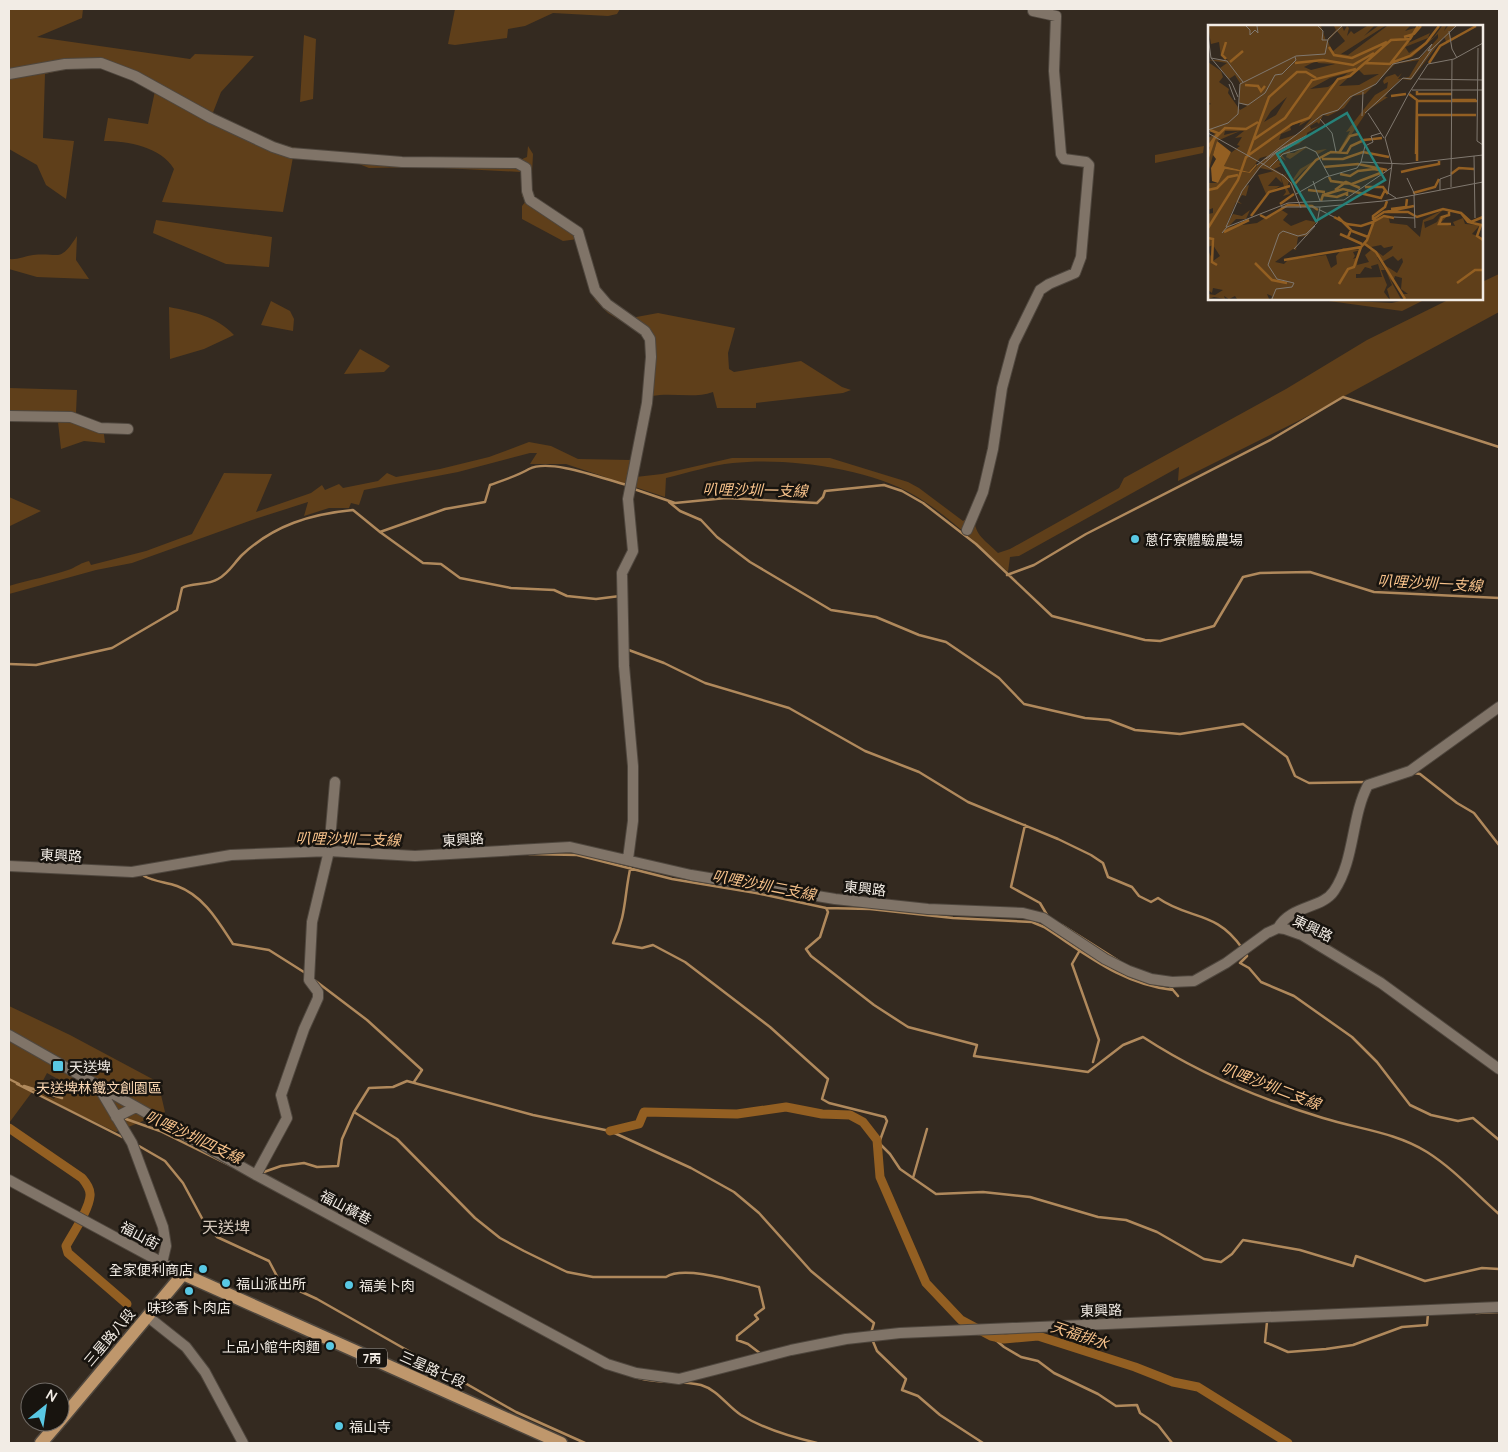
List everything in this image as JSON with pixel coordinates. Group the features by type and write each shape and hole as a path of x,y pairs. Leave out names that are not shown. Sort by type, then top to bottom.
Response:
{"main road":[{"name":"三星路八段","path":"70,1409 183,1274"},
{"name":"三星路七段","path":"183,1274 561,1443"},
{"name":"三星路八段","path":"41,1443 50,1432"}],"street":[{"path":"967,530 983,492 993,449 1002,388 1014,343 1040,290 1075,273 1081,257 1088,165 1086,162 1064,159 1061,154 1054,71 1056,16 1033,12 1034,9"},
{"path":"9,74 65,64 101,63 135,76 211,118 273,147 291,153 402,162 517,163 526,168 527,191 530,200 578,232 581,236 595,290 607,304 645,331 651,344 647,403 628,499 633,551 622,573 624,666 633,766 633,821 628,859"},
{"path":"9,416 71,417 100,428 128,429"},
{"path":"1278,928 1293,913 1334,892 1346,864 1368,785 1410,771 1499,706"},
{"path":"256,1175 288,1118 281,1095 304,1029 318,998 318,992 310,980 312,922 329,851 335,782"},
{"name":"東興路","path":"9,866 132,872 231,855 329,851 415,856 570,847 691,874 835,899 928,909 1023,913 1043,918 1105,959 1129,971 1151,979 1172,982 1194,981 1209,974 1266,933 1278,928 1302,935 1381,983 1499,1069"},
{"name":"福山橫巷","path":"9,1035 256,1175 607,1364 636,1374 679,1379"},
{"path":"98,1086 132,1142 163,1227 166,1246 162,1263"},
{"path":"116,1117 136,1107"},
{"name":"福山街","path":"9,1180 183,1274"},
{"name":"東興路","path":"679,1379 791,1350 846,1339 981,1329 1499,1307"},
{"path":"147,1316 186,1347 200,1366 243,1443"}],"green space":[{"path":"9,9 83,9 82,18 37,37 190,59 195,54 254,56 221,92 212,115 282,145 322,153 395,160 520,160 527,157 528,146 533,154 531,193 538,202 583,230 587,251 602,296 631,318 658,313 735,328 728,353 729,369 734,372 801,361 842,387 851,390 843,393 756,403 756,408 717,408 713,392 698,395 652,396 636,477 662,474 732,458 830,458 908,482 963,521 975,513 977,531 998,553 1010,549 1119,488 1124,478 1286,389 1367,340 1448,300 1483,300 1483,282 1499,274 1499,312 1302,419 1178,481 1179,467 1019,556 1010,557 1008,572 927,503 895,486 851,471 801,463 754,462 725,464 666,478 665,497 566,464 530,464 537,453 530,453 458,472 364,490 359,505 351,503 349,508 329,508 304,516 308,502 132,563 96,570 9,594 9,586 71,569 89,561 91,565 146,551 192,534 224,473 272,474 256,512 311,493 322,485 325,490 339,484 343,488 378,481 387,473 396,477 440,469 489,457 529,442 551,446 578,459 631,460 646,382 646,341 642,334 608,313 595,300 587,280 578,239 563,241 522,219 522,206 526,201 522,196 521,172 424,167 369,168 359,164 293,157 283,212 162,202 174,169 168,161 161,155 143,147 123,142 104,141 108,118 148,124 155,91 128,76 102,69 89,68 75,68 45,74 43,138 74,141 66,199 46,185 37,165 9,149"},
{"path":"455,9 620,9 617,14 608,16 553,13 525,26 508,29 507,38 455,45 448,44"},
{"path":"304,35 316,39 313,99 300,102"},
{"path":"1204,146 1203,153 1155,163 1155,155"},
{"path":"156,220 272,237 269,267 226,264 153,233"},
{"path":"77,236 76,260 89,279 37,277 9,269 9,259 42,254 62,254"},
{"path":"1321,300 1392,303 1404,300 1424,300 1402,311"},
{"path":"271,301 290,311 294,319 293,331 261,325"},
{"path":"169,307 212,319 234,335 204,349 170,359"},
{"path":"360,349 390,366 384,372 344,374"},
{"path":"9,388 77,390 76,413 103,426 105,443 84,441 61,449 58,422 9,420"},
{"path":"9,497 41,511 10,526"},
{"name":"天送埤林鐵文創園區","path":"9,1006 70,1035 158,1082 165,1112 116,1132 32,1092 9,1123","holes":["47,1073 63,1082 54,1099 38,1090"]}],"waterway":[{"path":"1007,575 1034,565 1086,534 1272,439 1343,397 1499,447"},
{"name":"叭哩沙圳一支線","path":"380,532 445,509 485,502 490,485 538,466 563,468 627,485"},
{"name":"叭哩沙圳一支線","path":"634,489 675,503 726,498 817,503 823,497 825,491 884,485 902,491 923,503 976,544 1052,616 1145,640 1160,641 1214,626 1243,577 1260,573 1310,572 1374,592 1499,598"},
{"path":"669,502 680,511 701,520 717,537 750,562 831,610 876,617 919,635 946,642 999,678 1024,704 1085,718 1109,720 1135,730 1180,734 1243,724 1287,757 1295,776 1309,783 1367,782"},
{"name":"叭哩沙圳一支線","path":"9,664 36,665 112,648 177,610 182,588 209,583 222,577 242,555 267,536 308,518 353,510 423,563 441,564 460,578 511,588 554,590 567,596 596,599 620,596"},
{"path":"626,649 664,663 705,683 789,708 865,751 919,772 968,802 1058,839 1091,855 1103,863 1108,877 1132,887 1139,896 1151,902 1158,898 1169,905 1212,921 1222,927 1242,948"},
{"path":"1414,773 1420,774 1457,803 1474,813 1499,845"},
{"path":"1025,825 1011,887 1040,903 1047,915"},
{"path":"529,854 577,855 672,879 756,893 826,908 870,909 953,918 1032,922 1044,927 1120,975 1154,987 1173,990"},
{"path":"631,865 621,923 613,943 642,948 653,945 685,962 770,1027 828,1079 822,1099 829,1103 885,1117 887,1121 879,1143 890,1154 900,1169 936,1194 983,1192 1030,1197 1098,1217 1126,1220 1157,1232 1204,1259 1221,1262 1232,1254 1243,1240 1300,1250 1353,1266 1356,1256 1425,1281 1482,1268 1499,1269"},
{"path":"144,876 152,880 177,886 195,896 210,910 233,944 269,950 307,974"},
{"name":"叭哩沙圳二支線","path":"826,908 828,912 820,937 806,949 811,956 874,1005 908,1027 977,1045 974,1056 1088,1072 1123,1045 1143,1037 1185,1062 1253,1094 1299,1111 1389,1135 1415,1145 1446,1166 1499,1214"},
{"path":"1062,925 1119,961"},
{"path":"1080,950 1072,964 1099,1040 1093,1062"},
{"path":"1245,953 1247,956 1240,963 1249,968 1261,982 1294,996 1352,1037 1377,1062 1410,1105 1431,1115 1458,1121 1473,1118 1499,1140"},
{"path":"313,979 367,1020 422,1070 414,1082"},
{"path":"1168,984 1178,996"},
{"name":"叭哩沙圳四支線","path":"9,1079 19,1084"},
{"path":"354,1112 369,1088 393,1087 407,1081 533,1115 610,1131 691,1168 734,1192 759,1213 811,1271 874,1323 871,1333"},
{"path":"17,1084 122,1137"},
{"name":"叭哩沙圳四支線","path":"24,1086 62,1098"},
{"name":"天福排水","path":"610,1131 639,1124 644,1112 737,1114 786,1107 822,1114 850,1115 863,1122 877,1140 880,1177 926,1283 961,1320 991,1336 1004,1339 1038,1336 1135,1367 1173,1382 1198,1387 1288,1443"},
{"path":"261,1173 281,1166 304,1163 317,1167 338,1166 342,1139 354,1112 397,1139 475,1218 500,1238 567,1272 593,1277 666,1277 674,1274 698,1274 725,1278 759,1287 764,1308 755,1315 758,1319 737,1336 737,1340 748,1344 761,1354"},
{"name":"叭哩沙圳四支線","path":"126,1119 160,1131 231,1166"},
{"path":"9,1128 82,1178 87,1184 90,1193 89,1202 84,1215 66,1246 68,1253 127,1304"},
{"path":"913,1178 927,1129"},
{"path":"139,1146 165,1161 183,1183 204,1222 217,1237 269,1261 280,1282 317,1299 516,1412 585,1443"},
{"path":"1476,1313 1499,1312"},
{"path":"1267,1322 1265,1342 1288,1352 1353,1345 1402,1327 1427,1325 1428,1314"},
{"path":"978,1334 1030,1332"},
{"path":"991,1336 1004,1347 1021,1357 1038,1361 1054,1373 1098,1394 1116,1406 1137,1405 1140,1413 1158,1425 1172,1443"},
{"path":"872,1339 877,1351 906,1379 902,1390 918,1396 940,1415 983,1443"},
{"path":"639,1378 707,1387 741,1415 750,1420 778,1432 817,1443"}],"place":[{"name":"蔥仔寮體驗農場","path":"1135,539"},
{"name":"天送埤","path":"58,1066"},
{"name":"全家便利商店","path":"203,1269"},
{"name":"福山派出所","path":"226,1283"},
{"name":"福美卜肉","path":"349,1285"},
{"name":"味珍香卜肉店","path":"189,1291"},
{"name":"上品小館牛肉麵","path":"330,1346"},
{"name":"福山寺","path":"339,1426"}],"district":[{"name":"天送埤","path":"226,1227"}]}
